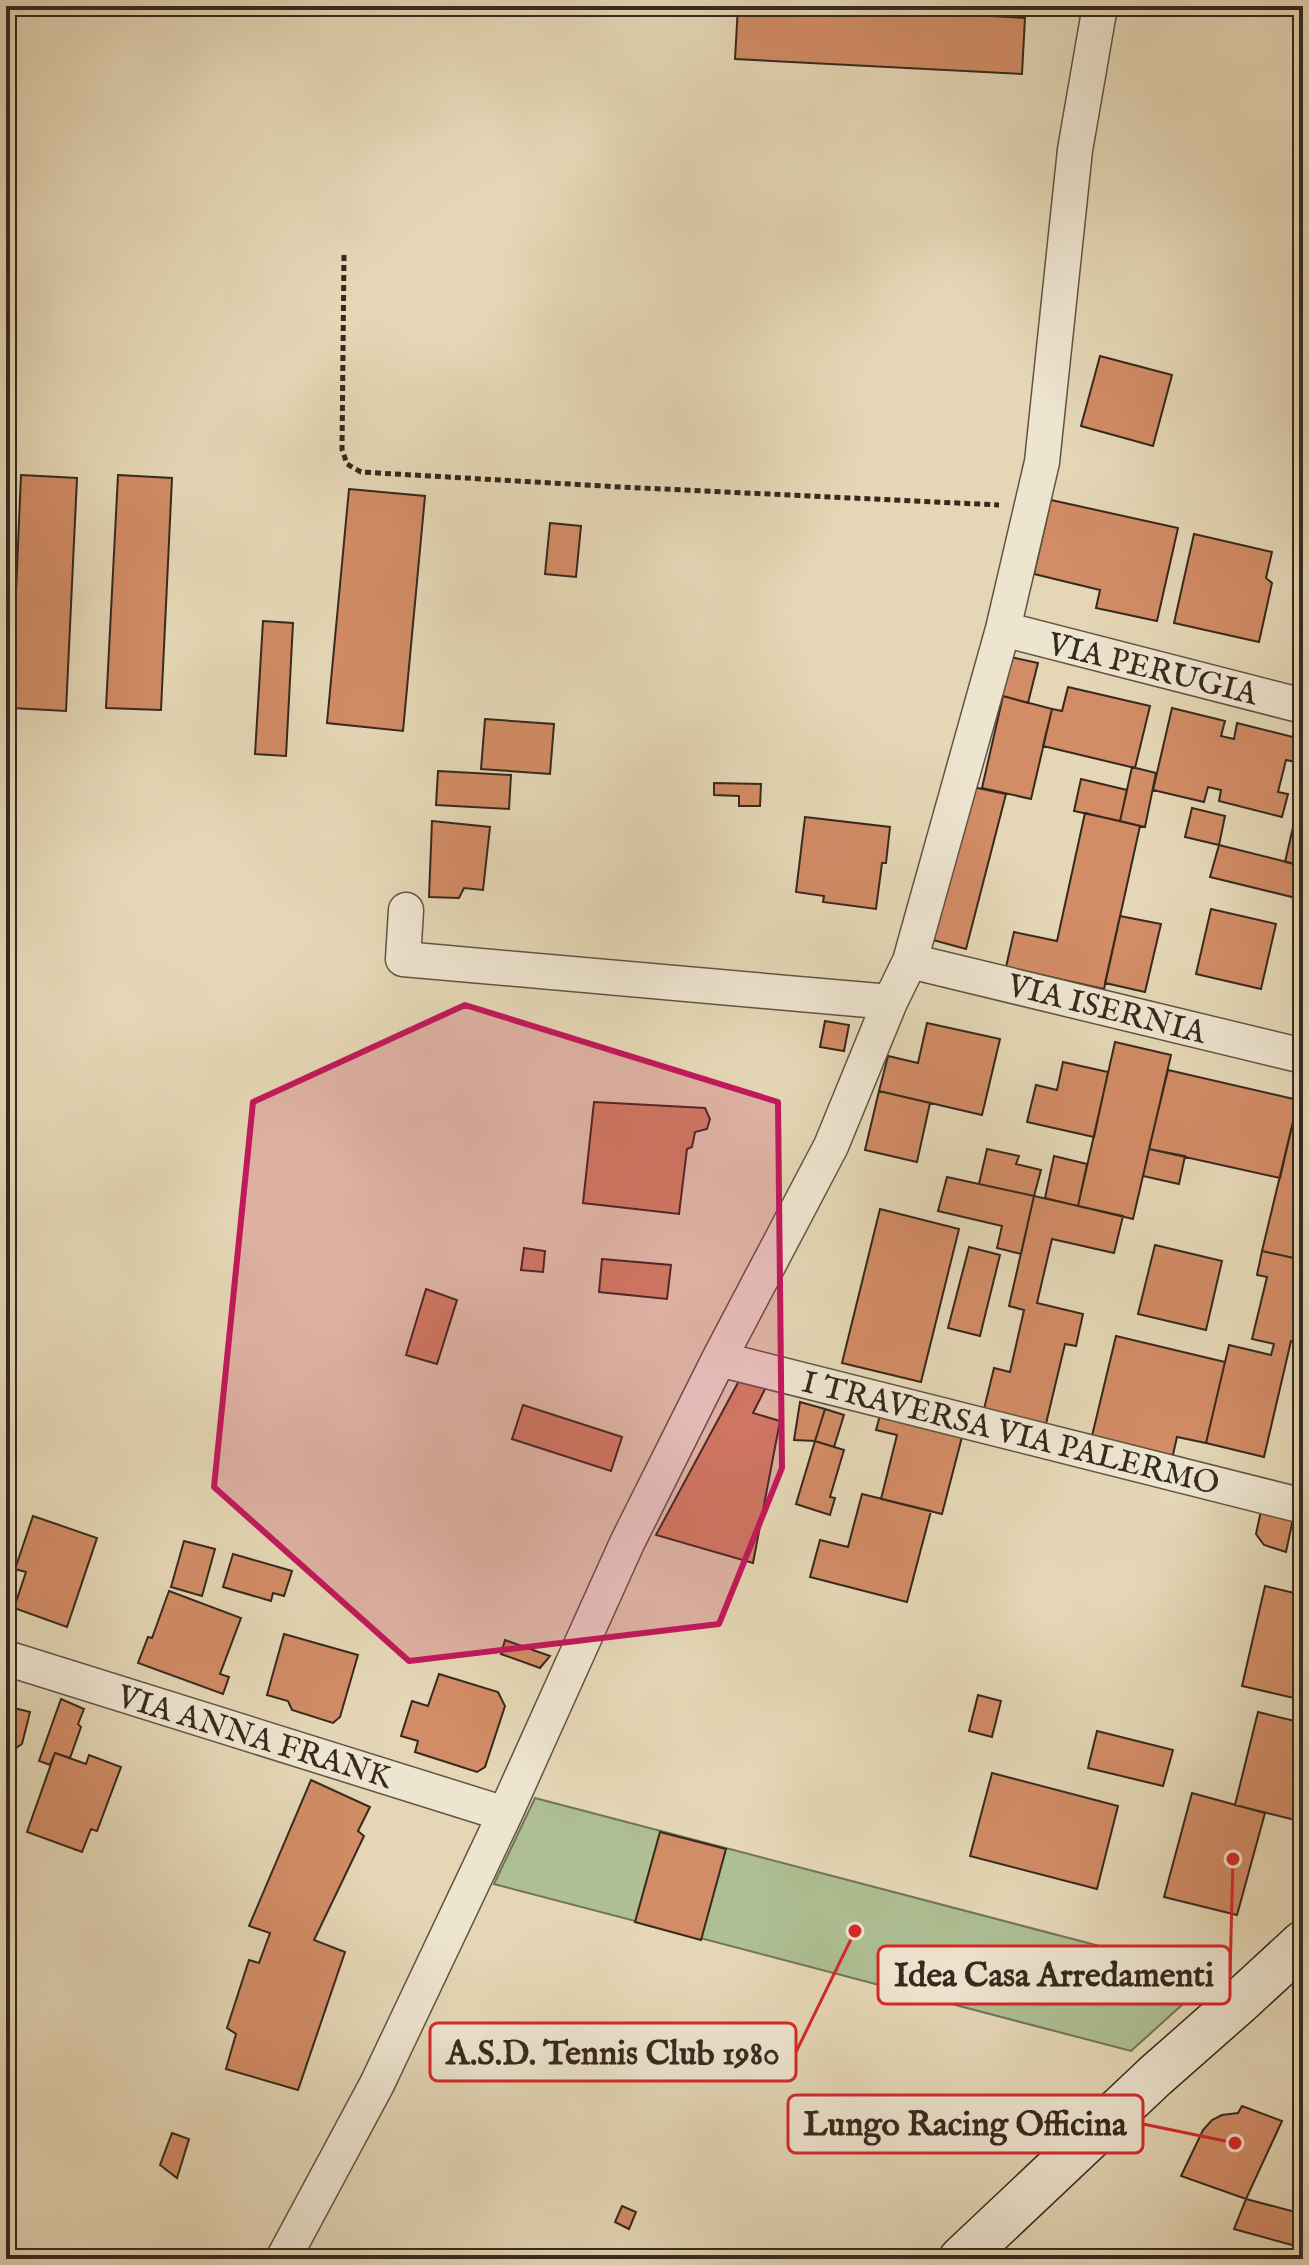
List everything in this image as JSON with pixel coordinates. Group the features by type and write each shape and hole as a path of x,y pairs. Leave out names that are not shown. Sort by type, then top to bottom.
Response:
{"main road":[{"path":"961,2259 1155,2076 1303,1943"}],"street":[{"path":"283,2259 377,2084 505,1814 627,1543 831,1146 910,961 1003,629 1042,462 1075,150 1100,6"},
{"name":"VIA PERUGIA","path":"1003,629 1303,706"},
{"path":"406,910 403,959 890,1002"},
{"name":"VIA ISERNIA","path":"910,961 1303,1056"},
{"name":"I TRAVERSA VIA PALERMO","path":"719,1359 1303,1506"},
{"name":"VIA ANNA FRANK","path":"6,1658 505,1814"}],"path":[{"path":"344,255 342,449 347,464 361,472 1032,507"}],"highlighted area":[{"path":"465,1005 778,1102 782,1468 719,1624 409,1661 214,1487 253,1102"}],"green space":[{"path":"535,1798 1214,1976 1131,2051 494,1884"}],"building":[{"path":"738,6 810,6 1025,18 1022,74 735,59"},
{"path":"1100,356 1172,375 1153,446 1081,426"},
{"path":"21,475 77,478 66,711 11,708"},
{"path":"118,475 172,478 161,710 106,708"},
{"path":"349,489 425,496 403,731 327,723"},
{"path":"1051,500 1178,528 1157,621 1096,608 1100,590 1034,574"},
{"path":"550,523 581,526 576,577 545,574"},
{"path":"1194,534 1272,552 1266,578 1272,583 1259,642 1174,623"},
{"path":"263,621 293,623 286,756 255,754"},
{"path":"1006,656 1038,663 1028,703 996,694"},
{"path":"1068,687 1150,706 1135,768 1043,746 1052,709 1062,711"},
{"path":"1003,696 1052,709 1031,799 982,788"},
{"path":"1172,708 1225,721 1221,736 1234,739 1237,723 1301,739 1296,762 1286,760 1278,792 1288,794 1282,817 1219,801 1221,790 1208,787 1204,802 1153,790"},
{"path":"485,719 554,724 550,774 481,769"},
{"path":"1132,767 1156,773 1145,827 1120,821"},
{"path":"438,771 511,775 509,809 436,805"},
{"path":"1081,779 1127,790 1120,821 1074,811"},
{"path":"714,783 761,784 760,806 739,806 739,796 714,795"},
{"path":"1303,784 1303,866 1285,862"},
{"path":"973,787 1006,794 966,949 933,940"},
{"path":"1192,808 1225,816 1219,845 1185,837"},
{"path":"1085,813 1140,826 1104,989 1006,967 1014,932 1057,941"},
{"path":"805,817 890,827 876,909 823,902 824,896 796,892"},
{"path":"432,821 490,827 483,890 464,888 459,898 429,897"},
{"path":"1219,845 1303,866 1296,898 1210,877"},
{"path":"1211,909 1276,924 1261,989 1196,974"},
{"path":"1120,916 1161,924 1145,992 1105,983"},
{"path":"825,1021 849,1025 844,1051 820,1047"},
{"path":"927,1023 1000,1039 982,1115 879,1091 888,1056 918,1063"},
{"path":"1115,1042 1171,1055 1133,1219 1078,1206"},
{"path":"1063,1062 1108,1072 1094,1137 1027,1122 1036,1085 1057,1090"},
{"path":"1168,1070 1298,1100 1280,1178 1149,1149"},
{"path":"1303,1085 1303,1260 1262,1251"},
{"path":"879,1091 930,1103 917,1162 865,1150"},
{"path":"594,1102 705,1108 710,1119 707,1129 695,1132 692,1147 687,1149 679,1214 583,1203"},
{"path":"987,1149 1019,1156 1016,1164 1041,1170 1034,1196 979,1184"},
{"path":"1149,1149 1185,1156 1179,1184 1143,1176"},
{"path":"1054,1156 1087,1164 1078,1206 1045,1198"},
{"path":"947,1177 1034,1196 1021,1254 997,1248 1002,1226 938,1211"},
{"path":"1034,1196 1123,1216 1114,1253 1052,1239 1037,1303 1083,1314 1076,1346 1065,1344 1045,1428 983,1413 994,1368 1010,1372 1024,1310 1009,1306"},
{"path":"880,1209 959,1229 921,1382 842,1363"},
{"path":"1155,1245 1222,1261 1206,1330 1138,1314"},
{"path":"969,1247 1000,1255 980,1336 948,1328"},
{"path":"524,1248 545,1251 543,1272 521,1270"},
{"path":"1262,1251 1303,1260 1303,1344 1291,1341 1264,1457 1206,1443 1229,1345 1271,1355 1274,1344 1252,1339 1267,1277 1257,1275"},
{"path":"602,1259 671,1265 667,1299 599,1292"},
{"path":"426,1289 457,1300 437,1364 406,1355"},
{"path":"1116,1336 1225,1362 1206,1443 1177,1437 1172,1459 1091,1440"},
{"path":"740,1379 766,1387 753,1413 780,1421 753,1563 656,1535"},
{"path":"800,1402 825,1409 815,1441 794,1440"},
{"path":"523,1405 622,1437 611,1471 512,1439"},
{"path":"825,1409 844,1415 834,1447 815,1441"},
{"path":"881,1412 963,1433 942,1514 881,1499 897,1435 876,1430"},
{"path":"815,1441 844,1450 830,1497 835,1498 830,1515 796,1504"},
{"path":"862,1494 931,1511 907,1602 810,1577 820,1540 848,1547"},
{"path":"1262,1506 1294,1514 1286,1552 1264,1545 1256,1534"},
{"path":"33,1516 97,1538 67,1627 14,1608 26,1572 15,1569"},
{"path":"184,1541 215,1549 202,1596 171,1587"},
{"path":"233,1554 292,1571 284,1596 273,1593 271,1601 223,1587"},
{"path":"1265,1586 1303,1595 1303,1700 1242,1686"},
{"path":"169,1591 241,1618 220,1674 229,1677 223,1694 138,1663 148,1637 152,1638"},
{"path":"284,1634 358,1655 340,1717 333,1723 292,1710 288,1701 267,1695"},
{"path":"505,1640 550,1656 540,1668 501,1654"},
{"path":"439,1674 498,1692 505,1706 485,1767 477,1772 415,1752 418,1741 401,1736 412,1701 428,1706"},
{"path":"978,1695 1001,1701 992,1737 969,1731"},
{"path":"61,1699 84,1709 78,1724 81,1727 70,1758 55,1753 50,1765 39,1761"},
{"path":"6,1706 30,1712 22,1744 16,1748 6,1774"},
{"path":"1258,1712 1303,1723 1303,1822 1235,1805"},
{"path":"1097,1731 1173,1750 1163,1786 1088,1768"},
{"path":"55,1753 86,1764 89,1755 121,1767 97,1831 91,1829 82,1852 27,1832"},
{"path":"992,1773 1118,1806 1097,1889 970,1856"},
{"path":"311,1780 370,1807 358,1831 364,1836 314,1940 345,1952 298,2090 226,2069 236,2034 227,2028 249,1960 259,1963 270,1933 249,1926"},
{"path":"1192,1793 1265,1813 1237,1915 1164,1897"},
{"path":"660,1832 726,1849 701,1940 635,1922"},
{"path":"1242,2106 1282,2121 1246,2199 1181,2176 1203,2130 1222,2115 1238,2113"},
{"path":"172,2133 189,2139 177,2178 160,2165"},
{"path":"1246,2199 1303,2214 1303,2248 1234,2229"},
{"path":"622,2206 636,2212 629,2229 615,2222"}],"place":[{"name":"Idea Casa Arredamenti","path":"1233,1859"},
{"name":"A.S.D. Tennis Club 1980","path":"855,1931"},
{"name":"Lungo Racing Officina","path":"1235,2143"}]}
